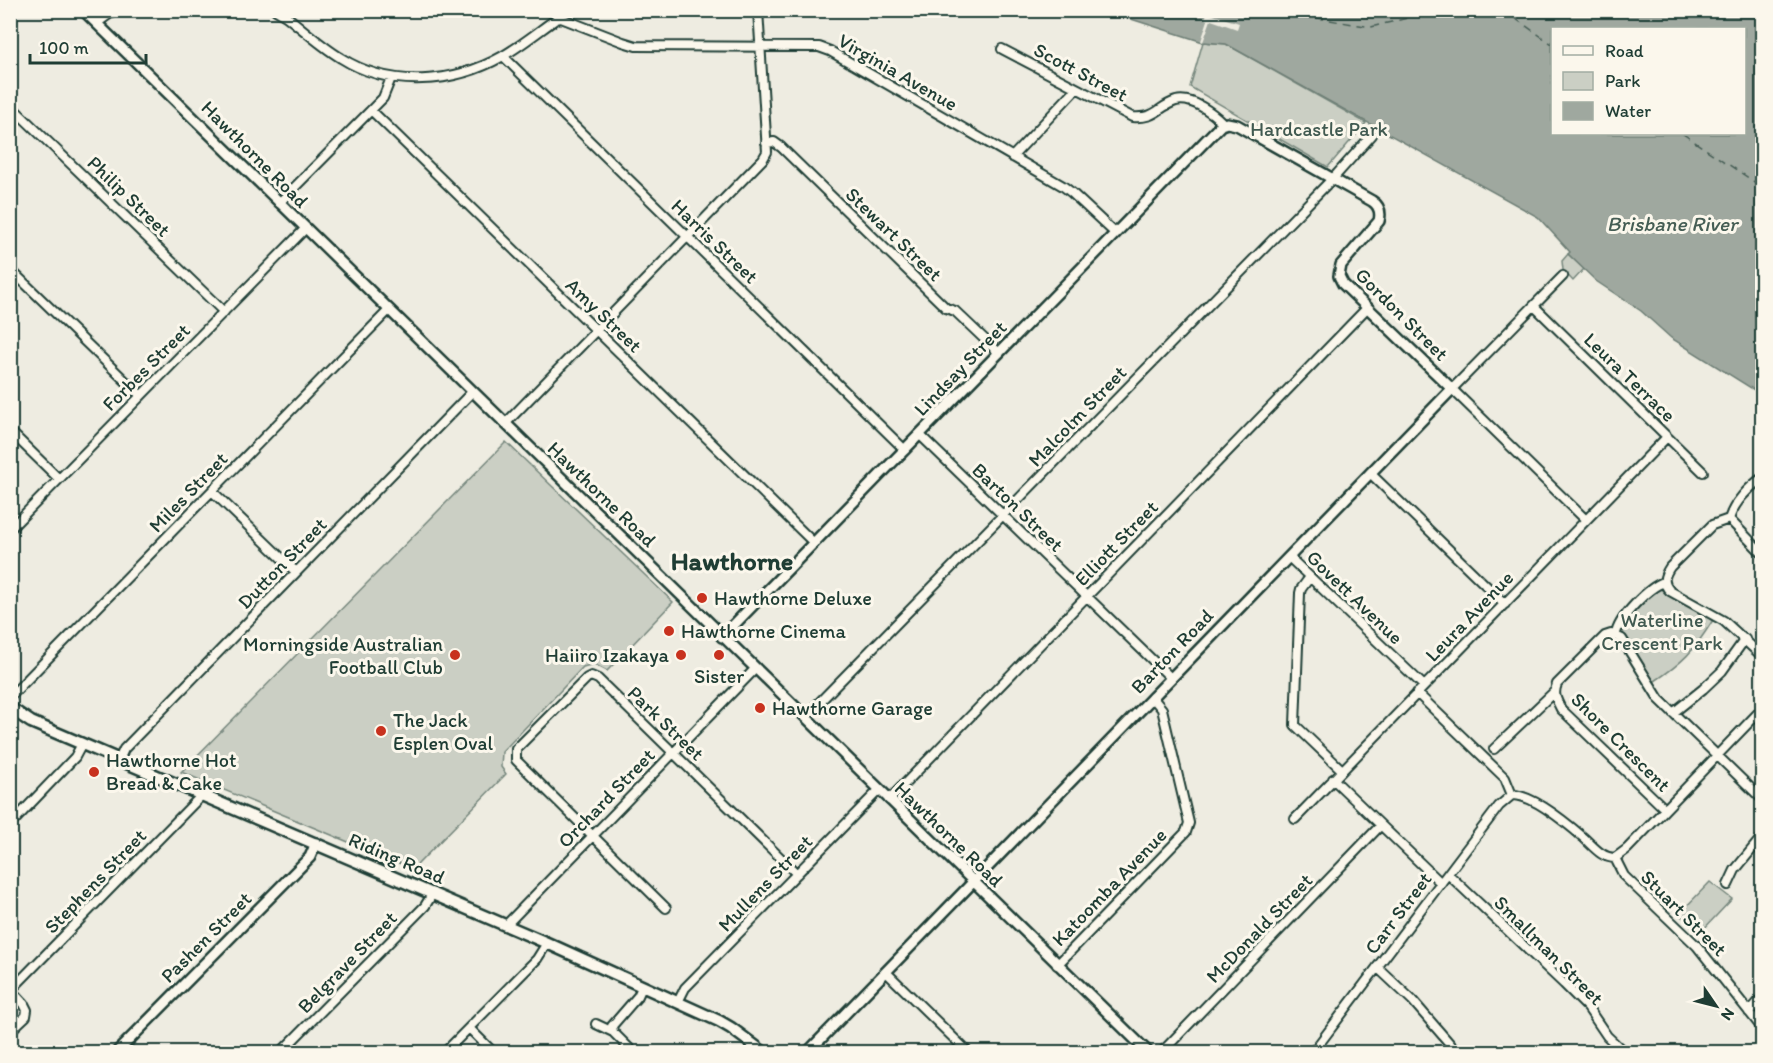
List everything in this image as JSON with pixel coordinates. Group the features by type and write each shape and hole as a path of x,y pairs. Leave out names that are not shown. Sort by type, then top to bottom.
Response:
{"main road":[{"name":"Riding Road","path":"10,708 31,722 433,893 678,1002 731,1028 763,1053"}],"street":[{"name":"Hawthorne Road","path":"83,10 1148,1053"},
{"path":"97,23 115,10"},
{"path":"276,10 286,15 342,59 371,73 391,78 434,80 477,69 503,56 556,19 561,18 554,10"},
{"path":"505,424 763,159 767,152 758,10"},
{"name":"Virginia Avenue","path":"561,18 636,46 808,46 830,51 1072,193 1115,233"},
{"name":"Scott Street","path":"1002,49 1132,117 1150,117 1179,100"},
{"name":"Harris Street","path":"503,56 905,450"},
{"path":"279,203 383,98 391,78"},
{"path":"1012,157 1076,89"},
{"name":"Gordon Street","path":"1179,100 1187,101 1213,113 1223,123 1237,125 1372,201 1380,212 1378,224 1341,265 1339,271 1343,284 1586,520"},
{"name":"Philip Street","path":"10,105 224,312"},
{"name":"Amy Street","path":"371,110 814,543"},
{"name":"Lindsay Street","path":"722,637 1223,123"},
{"name":"Malcolm Street","path":"805,717 1372,135"},
{"name":"Stewart Street","path":"766,143 774,142 781,147 946,308 955,311 999,353"},
{"name":"Forbes Street","path":"10,529 305,229"},
{"path":"10,269 141,396"},
{"name":"Barton Road","path":"808,1053 1563,276"},
{"name":"Leura Terrace","path":"1534,306 1703,472"},
{"name":"Elliott Street","path":"889,801 1367,308"},
{"name":"Miles Street","path":"10,697 389,310"},
{"name":"Dutton Street","path":"119,760 124,749 472,392"},
{"path":"10,431 59,479"},
{"name":"Barton Street","path":"920,435 1171,678"},
{"name":"Leura Avenue","path":"1295,819 1668,437"},
{"path":"1370,473 1504,604"},
{"path":"1762,478 1735,505 1729,519 1712,525 1670,567 1664,582 1670,591 1724,621 1762,656"},
{"path":"212,491 296,572"},
{"path":"1729,519 1762,553"},
{"name":"Govett Avenue","path":"1289,556 1424,686"},
{"path":"1310,577 1300,593 1295,725 1342,770"},
{"path":"1664,582 1653,588 1620,622 1616,635 1622,639 1659,699 1762,799"},
{"name":"Shore Crescent","path":"1616,635 1605,636 1557,684 1554,692 1555,699 1561,709 1665,809"},
{"path":"1673,713 1722,671 1745,639"},
{"name":"Orchard Street","path":"506,925 755,669"},
{"name":"Park Street","path":"592,837 519,765 515,756 516,749 591,676 598,679 796,874"},
{"path":"1494,749 1554,692"},
{"path":"1417,693 1505,778 1512,795"},
{"name":"Katoomba Avenue","path":"1057,964 1186,832 1190,823 1162,709 1152,697"},
{"path":"1616,858 1762,709"},
{"path":"10,825 75,757 82,744"},
{"path":"1333,780 1441,883"},
{"name":"Mullens Street","path":"678,1002 685,988 879,790"},
{"name":"Stephens Street","path":"11,989 202,795"},
{"name":"Stuart Street","path":"1512,795 1523,796 1532,801 1574,830 1608,858 1616,858 1624,876 1697,946 1762,1028"},
{"name":"Carr Street","path":"1313,1052 1502,802 1512,795"},
{"name":"McDonald Street","path":"1162,1053 1380,826"},
{"path":"592,837 666,908"},
{"path":"1728,885 1735,870 1762,837"},
{"name":"Pashen Street","path":"117,1053 310,857 316,843"},
{"name":"Smallman Street","path":"1448,874 1588,1008 1607,1036 1624,1053"},
{"name":"Belgrave Street","path":"281,1053 425,906 433,893"},
{"path":"445,1053 537,959 547,943"},
{"path":"1377,967 1413,1000 1456,1053"},
{"path":"886,972 968,1053"},
{"path":"613,1032 612,1026 615,1021 638,996 642,987"},
{"path":"10,1031 26,1016 27,1010 11,989"},
{"path":"1749,1012 1762,998"},
{"path":"597,1024 613,1032 633,1053"},
{"path":"469,1028 493,1053"}],"green space":[{"name":"Hardcastle Park","path":"1203,42 1226,44 1366,123 1328,167 1190,87"},
{"path":"1568,254 1584,269 1573,281 1563,270 1562,261"},
{"path":"506,442 673,602 607,671 594,664 583,667 502,752 501,767 506,774 413,869 181,772"},
{"name":"Waterline Crescent Park","path":"1655,588 1713,620 1687,656 1652,683 1624,636 1622,623"},
{"path":"1710,882 1732,899 1700,933 1679,914"}],"water":[{"name":"Brisbane River","path":"1106,11 1762,11 1762,395 1671,338 1641,311 1596,281 1568,254 1570,252 1538,217 1226,44 1203,42"}],"pier":[{"path":"1207,13 1239,23 1237,29 1211,20 1203,42 1201,41 1208,20 1205,19"}],"ferry route":[{"path":"1290,10 1294,14 1371,27 1440,10"},
{"path":"1503,10 1551,43"},
{"path":"1684,135 1762,187"}],"place":[{"name":"Hawthorne Deluxe","path":"702,598"},
{"name":"Hawthorne Cinema","path":"669,631"},
{"name":"Morningside Australian Football Club","path":"455,655"},
{"name":"Haiiro Izakaya","path":"681,655"},
{"name":"Sister","path":"719,655"},
{"name":"Hawthorne Garage","path":"760,708"},
{"name":"The Jack Esplen Oval","path":"381,731"},
{"name":"Hawthorne Hot Bread & Cake","path":"94,772"}],"district":[{"name":"Hawthorne","path":"732,561"}]}
